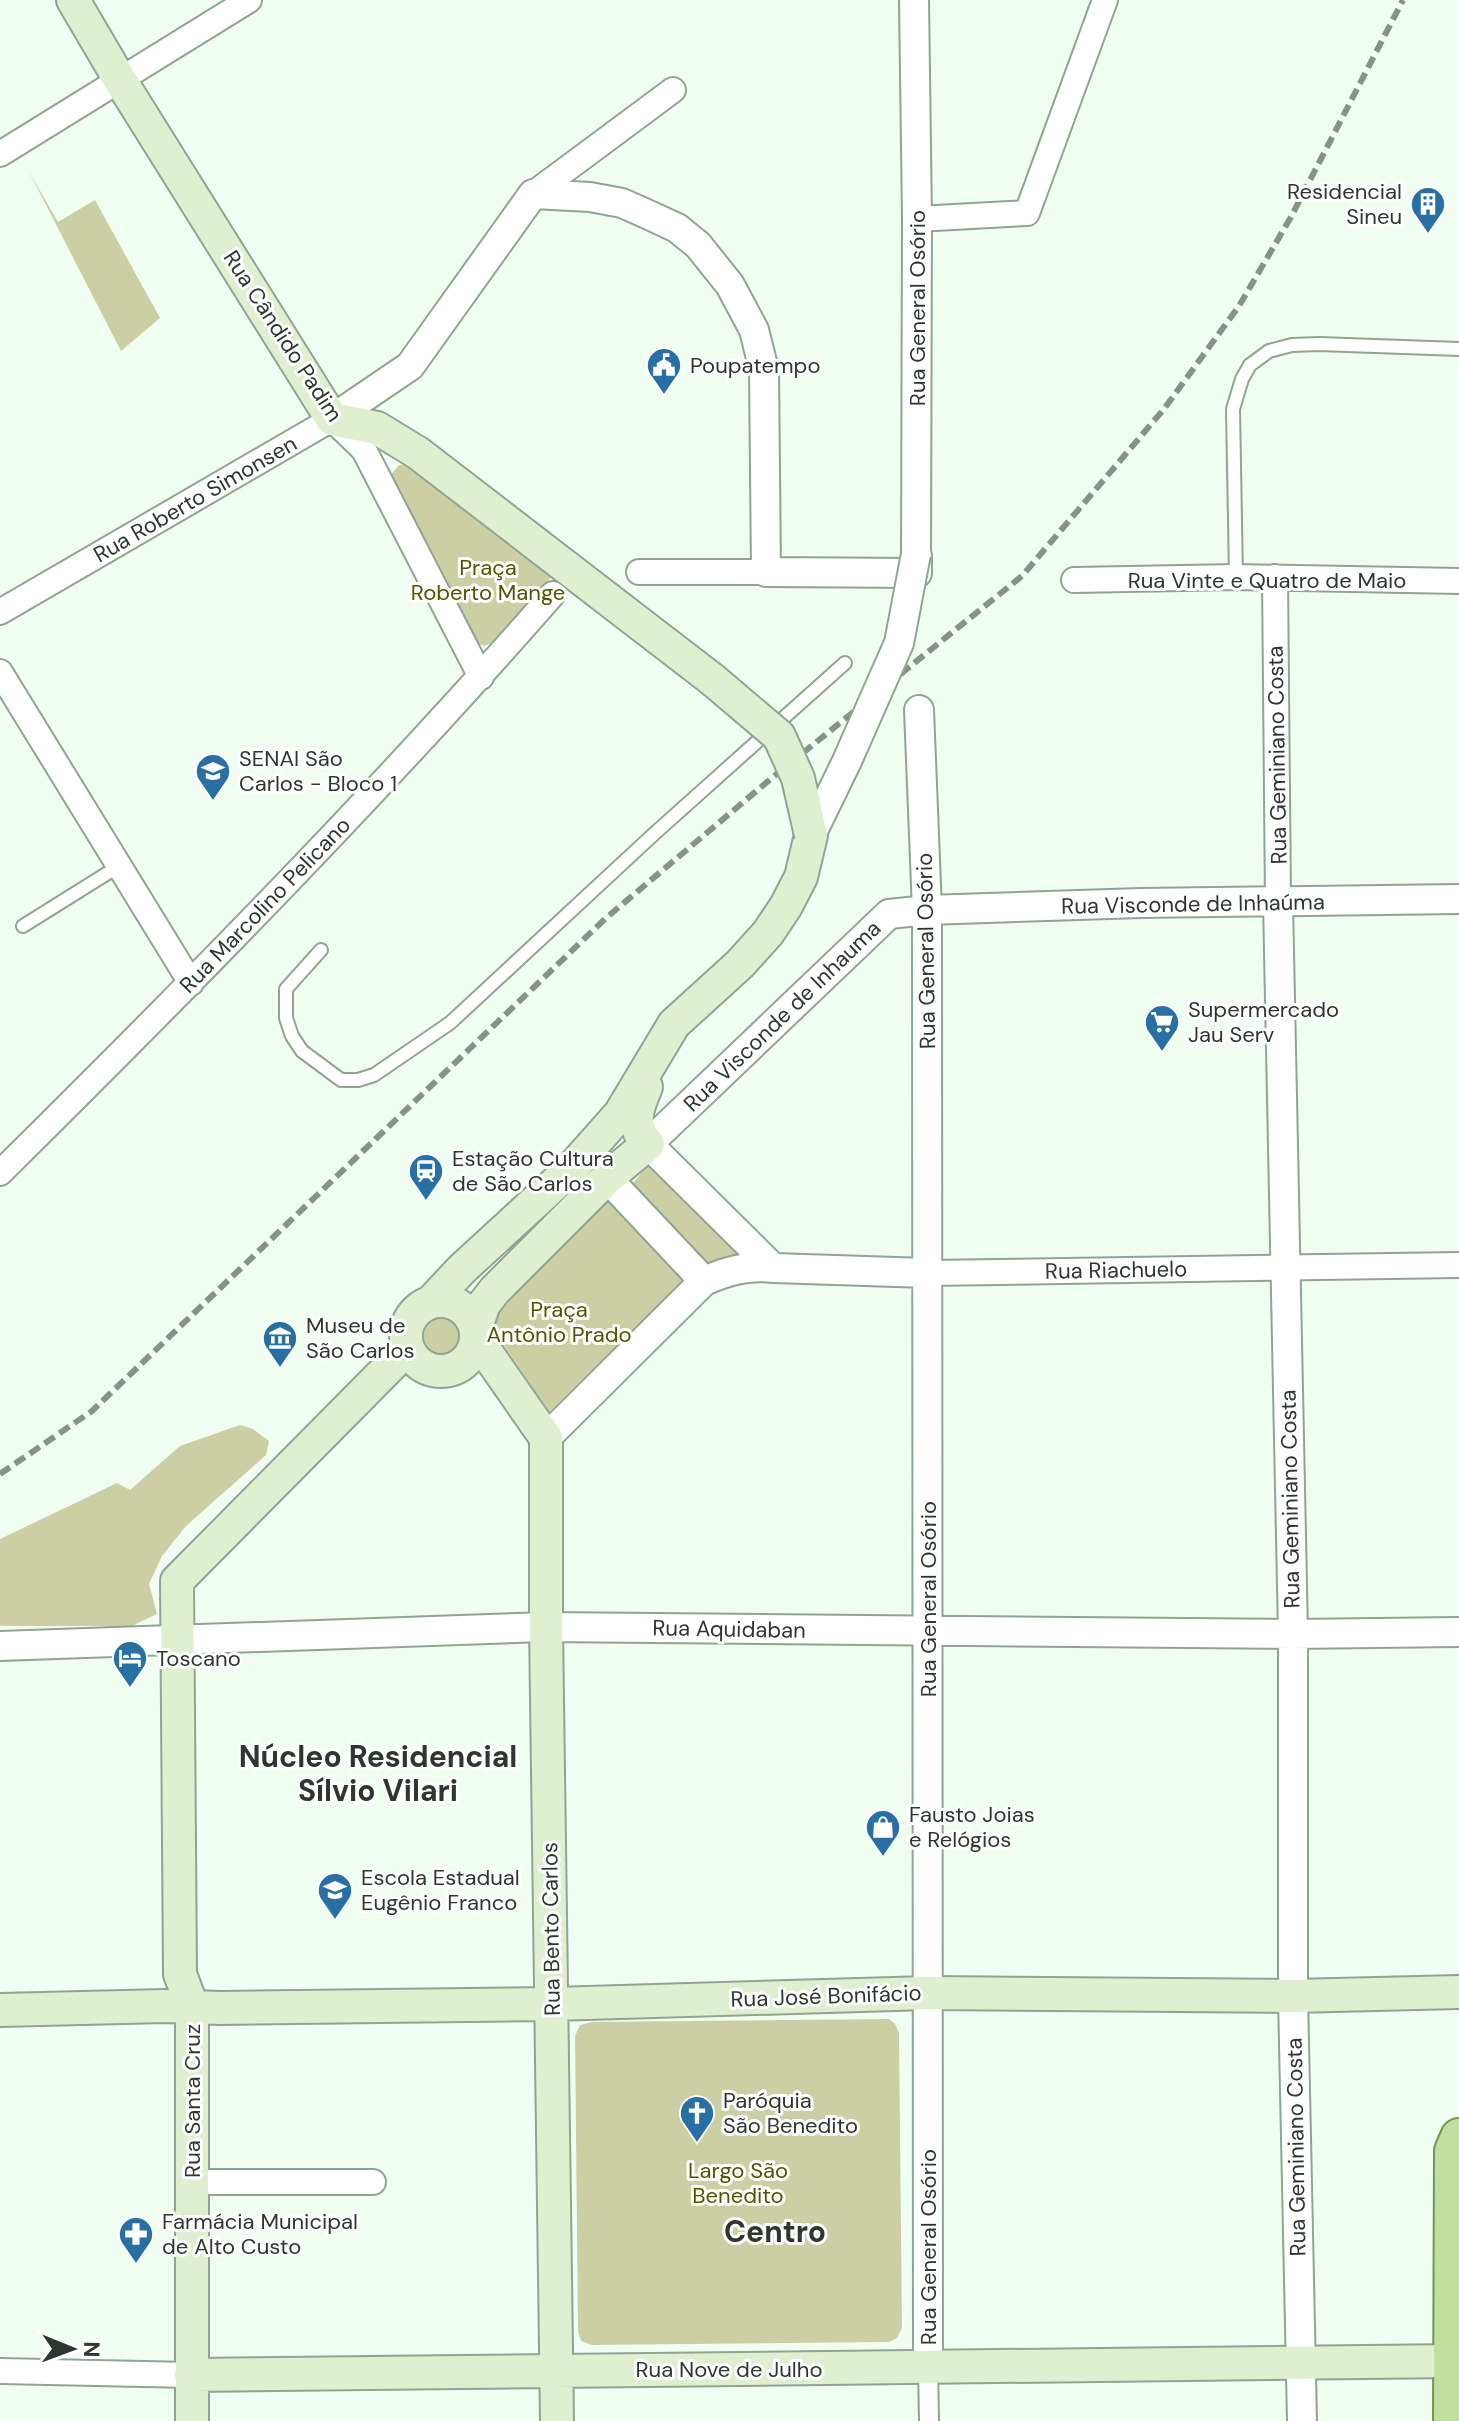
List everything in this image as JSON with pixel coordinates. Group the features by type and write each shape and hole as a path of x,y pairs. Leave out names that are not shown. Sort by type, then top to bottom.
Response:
{"main road":[{"name":"Rua Cândido Padim","path":"73,0 332,419"},
{"path":"332,419 377,428 418,453 713,680 779,736 798,778 811,835 801,877 768,933 666,1036 620,1114 572,1168 462,1269 432,1301 413,1314 406,1337 408,1348 414,1359 423,1366 434,1371 446,1371 467,1360 474,1350 484,1304 495,1290 607,1178 648,1144 640,1135 636,1116 666,1036"},
{"path":"432,1301 454,1303 471,1317 476,1333 546,1438"},
{"path":"177,1639 177,1581 408,1348"},
{"name":"Rua Bento Carlos","path":"546,1438 557,2421"},
{"name":"Rua Santa Cruz","path":"177,1639 180,1974 192,2006 192,2421"},
{"name":"Rua José Bonifácio","path":"0,2010 553,2004 928,1993 1293,1996 1459,1992"},
{"path":"1452,2421 1456,2361 1453,2151 1459,2137"},
{"name":"Rua Nove de Julho","path":"191,2375 1456,2361"}],"street":[{"path":"0,154 249,0"},
{"name":"Rua General Osório","path":"811,835 899,643 917,559 914,0"},
{"path":"917,219 1027,213 1105,0"},
{"name":"Rua Roberto Simonsen","path":"0,612 332,419 410,366 533,194 673,90"},
{"path":"533,194 590,197 622,203 649,215 677,228 698,245 730,285 754,330 764,370 766,572"},
{"name":"Rua Cândido Padim","path":"332,419 364,450 481,677"},
{"path":"639,572 766,572 917,559"},
{"name":"Rua Vinte e Quatro de Maio","path":"1074,580 1275,577 1459,581"},
{"name":"Rua Geminiano Costa","path":"1275,577 1278,902 1293,1634 1293,1996 1302,2421"},
{"name":"Rua Marcolino Pelicano","path":"0,1173 191,983 481,677 553,594"},
{"path":"0,672 191,983"},
{"name":"Rua General Osório","path":"919,710 927,910 929,2421"},
{"name":"Rua Visconde de Inhaúma","path":"927,910 1141,903 1459,899"},
{"name":"Rua Visconde de Inhauma","path":"648,1144 889,914 927,910"},
{"path":"648,1144 773,1268"},
{"path":"607,1178 704,1281"},
{"name":"Rua Riachuelo","path":"773,1268 927,1273 1459,1265"},
{"path":"546,1438 704,1281 724,1272 754,1266 773,1268"},
{"name":"Rua Aquidaban","path":"0,1646 546,1627 1293,1634 1459,1632"},
{"path":"192,2182 373,2182"},
{"name":"Rua Nove de Julho","path":"0,2371 191,2375"}],"lane":[{"path":"1236,577 1233,409 1242,379 1250,365 1269,351 1292,345 1459,349"},
{"path":"321,950 286,989 286,1018 292,1036 302,1051 341,1080 358,1080 374,1075 450,1023 845,663"},
{"path":"23,926 119,866"}],"green space":[{"path":"28,170 58,222 95,200 160,318 121,351"},
{"name":"Praça Roberto Mange","path":"408,464 553,575 494,642 484,646 470,640 390,476 399,465"},
{"path":"653,1159 755,1259 710,1265 632,1184"},
{"name":"Praça Antônio Prado","path":"604,1197 686,1281 549,1412 495,1332 494,1322 499,1307"},
{"path":"443,1317 457,1322 462,1336 457,1350 443,1355 429,1350 424,1336 429,1322"},
{"path":"240,1425 253,1429 269,1441 266,1455 186,1526 162,1556 149,1584 157,1614 132,1626 0,1626 0,1539 117,1483 130,1490 180,1446"},
{"name":"Largo São Benedito","path":"889,2019 899,2033 902,2328 897,2338 889,2342 592,2345 581,2341 578,2331 575,2036 580,2025 592,2022"}],"railway":[{"path":"0,1474 92,1411 606,918 773,777 1022,576 1164,409 1239,306 1291,217 1403,0"}],"place":[{"name":"Residencial Sineu","path":"1428,235"},
{"name":"Poupatempo","path":"664,396"},
{"name":"SENAI São Carlos - Bloco 1","path":"213,802"},
{"name":"Supermercado Jau Serv","path":"1162,1053"},
{"name":"Estação Cultura de São Carlos","path":"426,1202"},
{"name":"Museu de São Carlos","path":"280,1369"},
{"name":"Toscano","path":"130,1689"},
{"name":"Fausto Joias e Relógios","path":"883,1858"},
{"name":"Escola Estadual Eugênio Franco","path":"335,1921"},
{"name":"Paróquia São Benedito","path":"697,2144"},
{"name":"Farmácia Municipal de Alto Custo","path":"136,2265"}],"district":[{"name":"Núcleo Residencial Sílvio Vilari","path":"378,1773"},
{"name":"Centro","path":"775,2231"}]}
